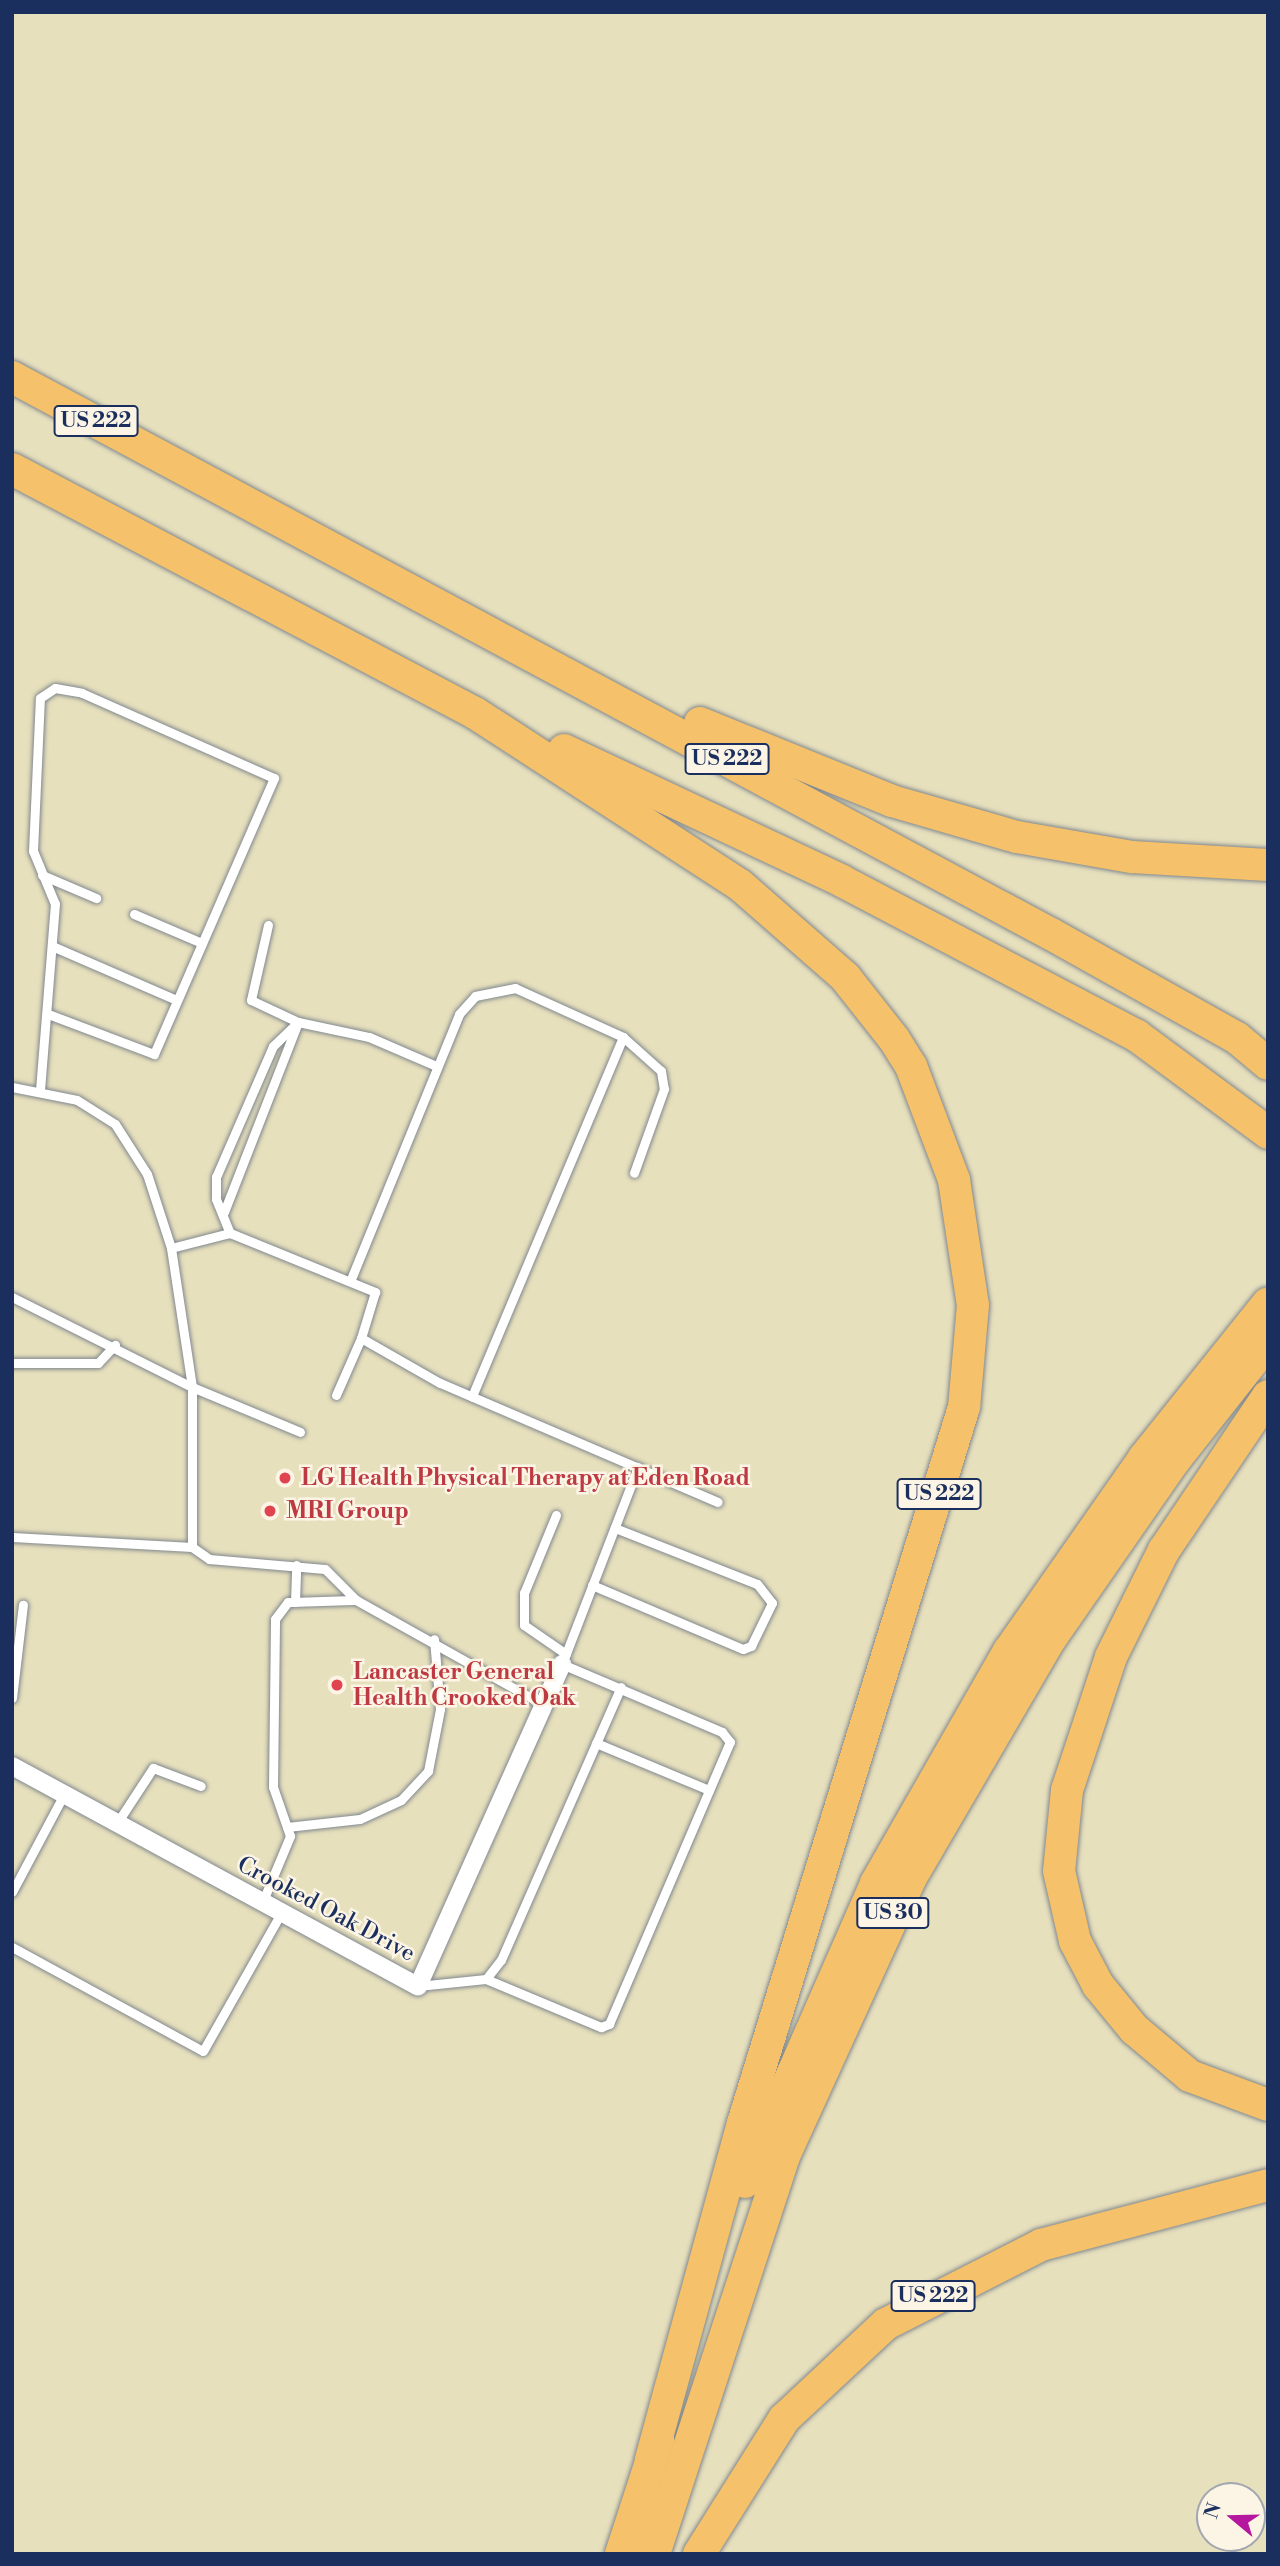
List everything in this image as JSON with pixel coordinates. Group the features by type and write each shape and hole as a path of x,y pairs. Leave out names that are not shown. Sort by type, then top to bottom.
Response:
{"highway":[{"name":"US 222","path":"12,377 179,464 1085,953 1237,1038 1268,1064"},
{"path":"179,464 706,726 815,774 1017,836 1132,857 1268,865"},
{"name":"US 222","path":"12,469 475,713 740,885 845,977 911,1066 954,1180 971,1264 973,1353 964,1407 743,2123 651,2460"},
{"path":"475,713 965,943 1138,1036 1268,1133"},
{"name":"US 30","path":"621,2554 738,2199 783,2084 911,1818 1063,1570 1268,1303"},
{"name":"US 30","path":"654,2554 779,2169 910,1879 1051,1638 1159,1481 1268,1342"},
{"path":"1268,1396 1164,1550 1111,1657 1067,1790 1059,1871 1075,1941 1098,1985 1127,2021 1190,2076 1268,2105"},
{"name":"US 222","path":"699,2554 784,2419 886,2324 1041,2245 1268,2185"}],"street":[{"name":"Crooked Oak Drive","path":"12,1766 418,1986 564,1659"}],"lane":[{"path":"40,1090 55,904 33,851 40,698 55,688 82,693 274,778 154,1054 48,1014"},
{"path":"42,875 96,898"},
{"path":"134,914 202,943"},
{"path":"268,925 250,998 298,1023 369,1037 436,1066"},
{"path":"52,946 177,1000"},
{"path":"351,1279 459,1014 494,988 515,988 623,1037 661,1071 664,1090 634,1173"},
{"path":"230,1233 224,1212 216,1199 223,1156 273,1046 298,1023"},
{"path":"224,1212 298,1023"},
{"path":"472,1397 623,1037"},
{"path":"12,1087 40,1090 77,1100 115,1124 138,1153 171,1248 192,1387 192,1548"},
{"path":"171,1248 230,1233 351,1279 375,1292 361,1338 336,1395"},
{"path":"12,1297 115,1345 192,1387 300,1432"},
{"path":"361,1338 472,1397 718,1502"},
{"path":"12,1363 97,1363 115,1345"},
{"path":"564,1659 638,1467"},
{"path":"418,1986 486,1979 601,2027 609,2024 730,1742 722,1732 564,1659 524,1625 524,1593 556,1515"},
{"path":"592,1585 743,1649 751,1646 772,1602 757,1584 615,1528"},
{"path":"12,1536 192,1548 209,1559 326,1569 356,1600 434,1639 545,1706"},
{"path":"295,1602 296,1565"},
{"path":"262,1903 290,1836 273,1787 275,1619 295,1602 356,1600"},
{"path":"12,1698 23,1605"},
{"path":"287,1827 360,1819 401,1800 428,1771 440,1709 434,1639"},
{"path":"486,1979 501,1960 621,1687"},
{"path":"596,1743 709,1790"},
{"path":"117,1823 153,1768 201,1786"},
{"path":"12,1892 64,1794"},
{"path":"12,1947 203,2051 281,1913"}],"place":[{"name":"LG Health Physical Therapy at Eden Road","path":"285,1478"},
{"name":"MRI Group","path":"270,1511"},
{"name":"Lancaster General Health Crooked Oak","path":"337,1685"}]}
